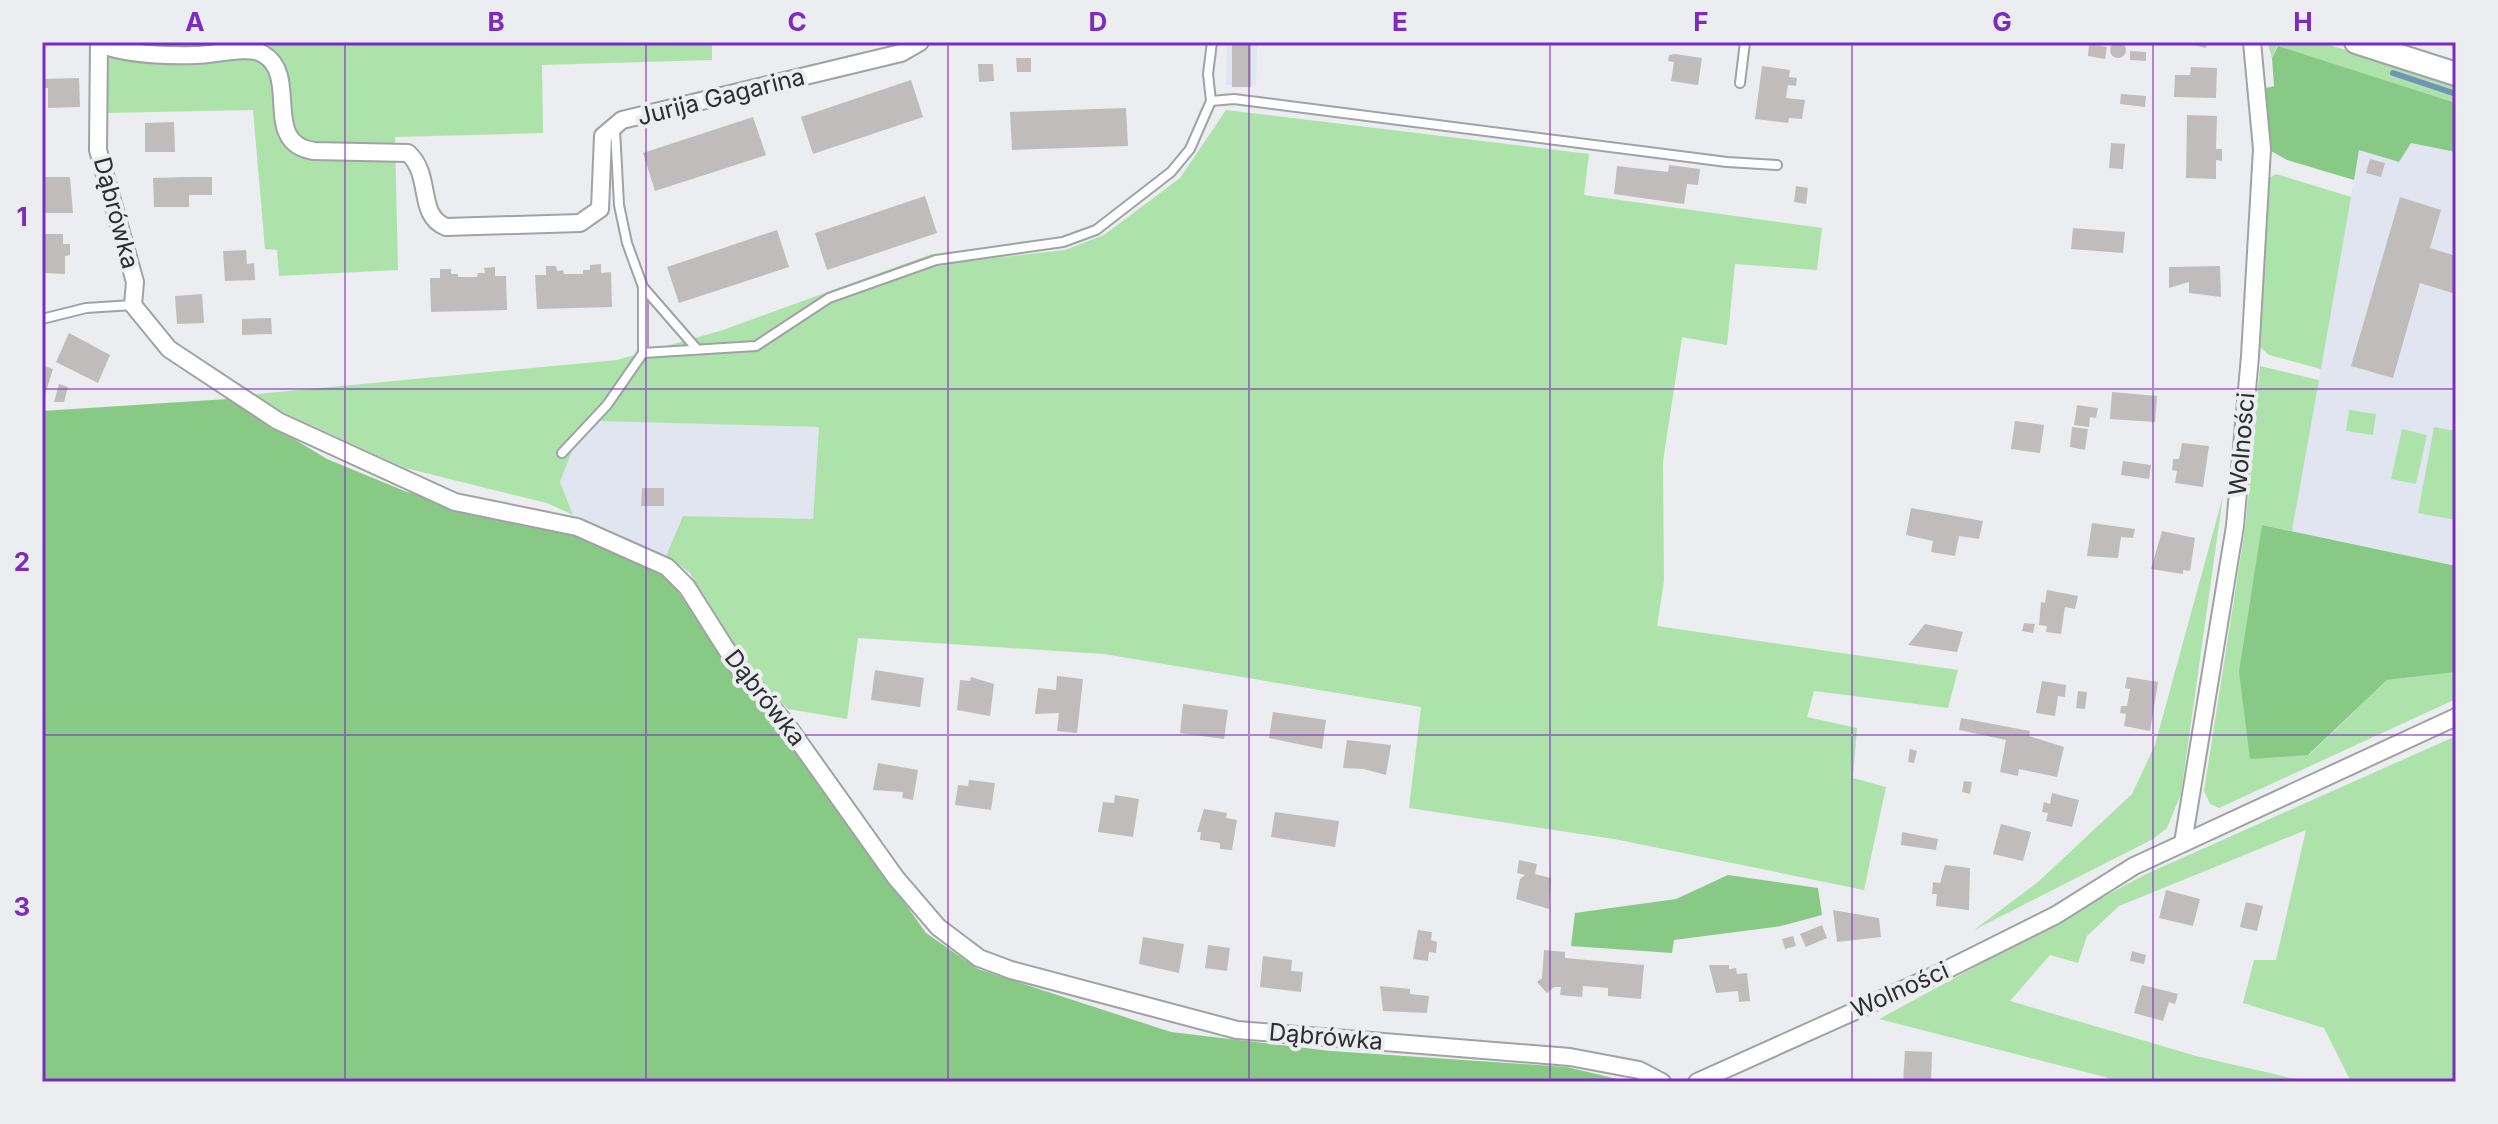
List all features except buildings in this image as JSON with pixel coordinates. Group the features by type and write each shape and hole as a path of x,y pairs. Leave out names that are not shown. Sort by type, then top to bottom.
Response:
{"street":[{"name":"Jurija Gagarina","path":"99,43 120,52 194,55 259,51 273,61 280,72 283,128 290,140 303,149 314,151 408,153 420,164 427,209 436,223 446,227 580,223 592,218 600,209 603,136 622,120 901,53 920,42"},
{"name":"Wolności","path":"2183,843 2235,526 2250,356 2262,149 2252,42"},
{"path":"2356,42 2456,74"},
{"name":"Dąbrówka","path":"99,43 98,150 135,282 133,305 169,349 278,421 455,502 577,527 667,567 687,587 737,666 787,725 896,878 938,927 979,958 1126,1003 1237,1030 1570,1057 1639,1070 1662,1082"},
{"name":"Wolności","path":"1697,1082 1944,971 2056,915 2134,866 2456,717"}],"lane":[{"path":"643,353 756,346 829,298 936,260 1079,238 1096,230 1171,172 1190,149 1211,101 1208,74 1212,42"},
{"path":"1740,83 1745,42"},
{"path":"1211,101 1234,99 1727,162 1777,165"},
{"path":"562,453 607,405 643,353 643,287 627,243 619,205 615,126"},
{"path":"643,287 696,348"},
{"path":"42,319 86,308 133,305"}],"shaded area":[{"path":"1227,42 1257,42 1256,85 1226,85"},
{"path":"2372,76 2456,103 2456,566 2292,531"},
{"path":"599,420 819,427 813,519 683,516 666,556 573,515 560,482 572,451"}],"green space":[{"path":"106,42 712,42 712,60 542,65 543,133 395,137 398,270 279,276 277,250 265,249 253,110 105,113"},
{"path":"2267,42 2320,42 2456,85 2456,103 2277,46 2272,58"},
{"path":"2278,46 2456,103 2456,152 2411,143 2399,162 2359,150 2354,180 2287,160 2271,151 2266,88 2274,86 2272,58"},
{"path":"1226,110 1589,154 1584,195 1822,228 1817,270 1735,264 1727,345 1682,337 1663,461 1664,581 1657,626 1958,670 1948,708 1814,691 1807,717 1857,728 1853,778 1886,787 1864,890 1614,839 1409,808 1421,707 1104,654 858,638 847,719 788,709 755,676 689,572 666,556 683,516 813,519 819,427 599,421 572,451 560,482 573,515 547,503 405,468 245,395 617,360 723,330 932,254 957,262 1065,250 1104,235 1180,178"},
{"path":"2276,174 2351,197 2321,369 2269,355 2260,347 2268,179"},
{"path":"2260,366 2319,380 2292,531 2262,525 2309,755 2387,680 2456,672 2456,699 2219,808 2210,804 2204,791 2246,522"},
{"path":"228,399 327,459 407,492 504,508 646,564 673,584 714,646 828,795 926,933 978,969 1171,1032 1331,1051 1567,1067 1630,1082 42,1082 42,411"},
{"path":"2349,410 2376,414 2373,435 2346,431"},
{"path":"2434,427 2456,431 2456,520 2418,513"},
{"path":"2402,429 2427,435 2416,484 2391,479"},
{"path":"2223,496 2181,794 2167,828 2153,839 1974,930 2038,882 2132,794 2155,745"},
{"path":"2262,525 2456,566 2456,672 2387,680 2308,755 2250,759 2239,672"},
{"path":"2456,736 2456,1082 2351,1082 2324,1028 2243,1003 2254,960 2276,960 2306,830 2119,906 2087,936 2078,963 2050,955 2010,1001 2196,1056 2308,1082 2124,1082 1879,1019 2144,875"},
{"path":"1728,875 1818,888 1822,915 1781,926 1674,940 1672,953 1571,946 1575,913 1676,899"}],"waterway":[{"path":"2393,73 2456,94"}]}
